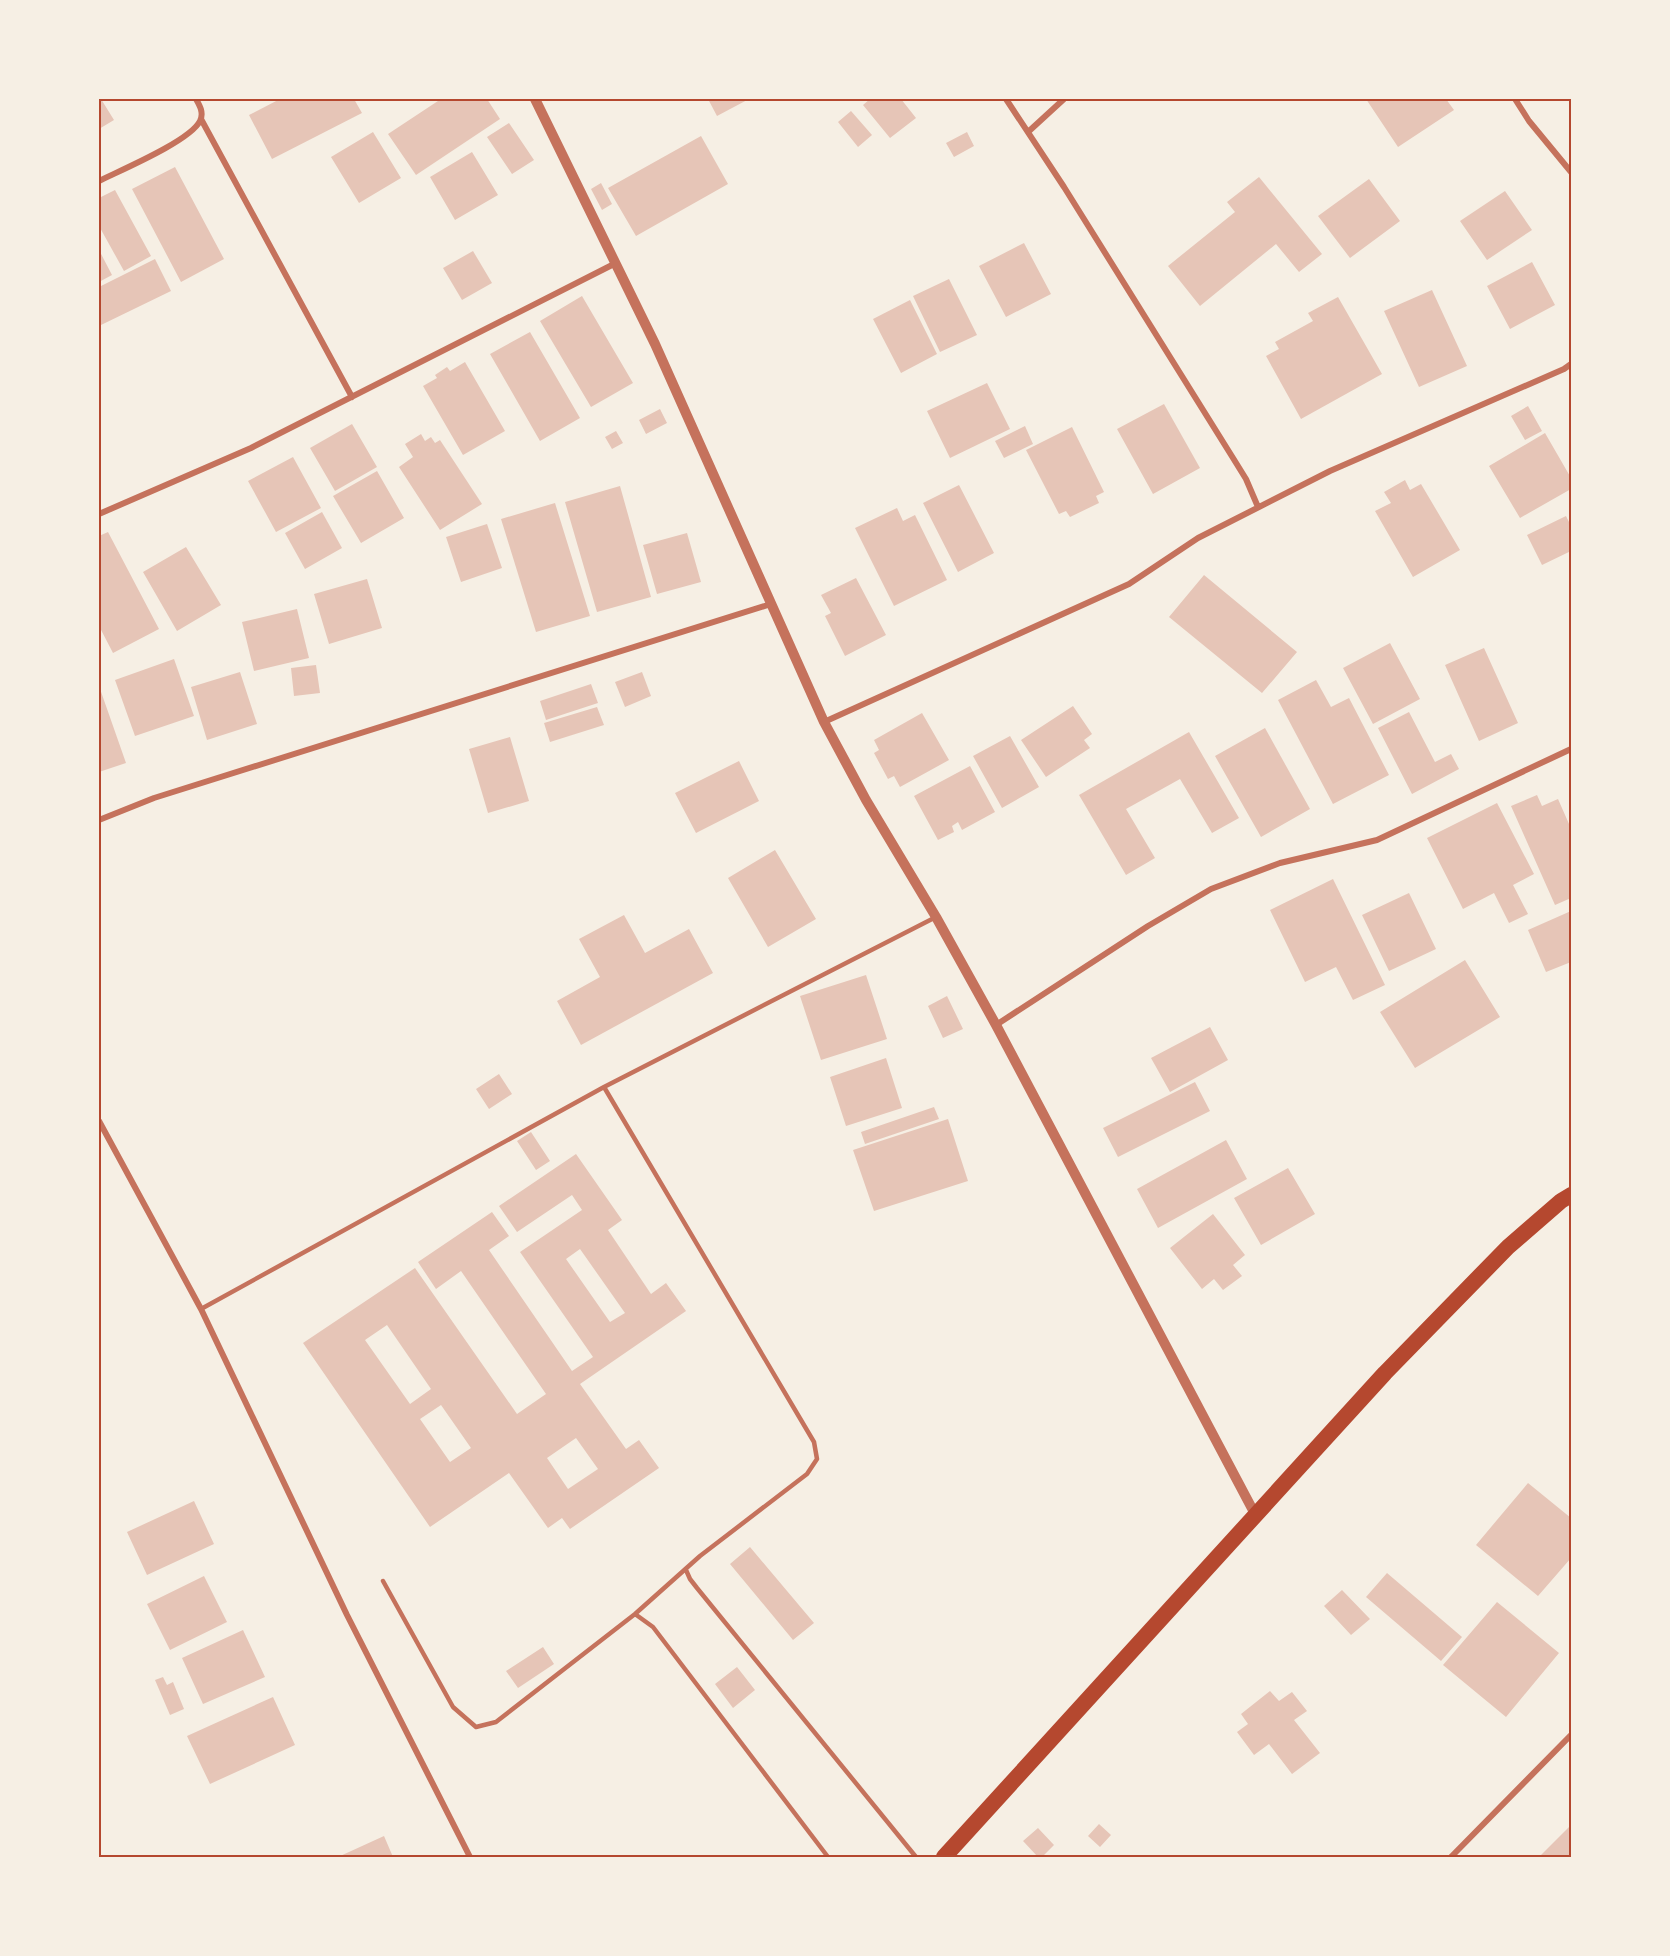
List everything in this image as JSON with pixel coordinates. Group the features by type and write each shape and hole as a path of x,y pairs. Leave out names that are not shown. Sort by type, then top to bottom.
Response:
{"highway":[{"path":"944,1857 1385,1373 1508,1247 1571,1195"}],"street":[{"path":"99,181 173,143 196,127 202,112 196,99"},
{"path":"535,99 655,344 824,722 866,800 936,917 996,1025 1256,1516"},
{"path":"1006,99 1246,479 1258,507"},
{"path":"1028,132 1064,99"},
{"path":"1515,99 1529,122 1571,172"},
{"path":"201,119 352,397"},
{"path":"99,514 251,448 616,263"},
{"path":"824,722 1129,584 1198,538 1330,471 1571,364"},
{"path":"99,820 154,798 771,604"},
{"path":"996,1025 1148,926 1211,889 1280,863 1377,840 1571,749"},
{"path":"99,1121 201,1310 347,1615 470,1857"},
{"path":"1451,1857 1571,1736"}],"lane":[{"path":"201,1310 604,1087 936,917"},
{"path":"383,1581 453,1707 476,1727 496,1722 635,1614 700,1556 807,1474 817,1459 814,1442 604,1087"},
{"path":"686,1569 697,1588 916,1857"},
{"path":"635,1614 653,1627 828,1857"}],"building":[{"path":"99,99 114,120 99,129"},
{"path":"280,99 354,99 362,113 272,159 249,115"},
{"path":"441,99 487,99 500,119 416,175 388,134"},
{"path":"708,99 749,99 717,116"},
{"path":"870,99 901,99 916,118 890,138 863,105"},
{"path":"1366,99 1446,99 1454,110 1398,147"},
{"path":"851,111 872,135 858,147 838,122"},
{"path":"509,123 534,160 512,174 487,137"},
{"path":"373,132 401,178 359,203 331,157"},
{"path":"967,132 974,146 954,157 946,143"},
{"path":"701,136 728,184 636,236 608,188"},
{"path":"472,152 498,195 455,220 430,177"},
{"path":"175,167 224,259 181,282 132,189"},
{"path":"1259,177 1322,254 1299,272 1276,244 1200,306 1168,266 1235,212 1227,202"},
{"path":"1369,179 1400,221 1350,258 1318,216"},
{"path":"601,183 612,204 602,210 591,189"},
{"path":"115,190 151,256 124,271 99,226 99,198"},
{"path":"1505,191 1532,230 1487,260 1460,221"},
{"path":"1024,243 1051,294 1006,317 979,266"},
{"path":"99,250 112,275 99,282"},
{"path":"473,251 492,283 462,300 443,268"},
{"path":"155,259 171,291 101,325 99,287"},
{"path":"1532,262 1555,305 1510,329 1487,286"},
{"path":"949,279 977,335 940,352 913,296"},
{"path":"1432,290 1467,366 1419,387 1384,311"},
{"path":"582,296 633,383 591,407 540,321"},
{"path":"1338,297 1382,374 1301,419 1266,356 1279,349 1275,342 1313,321 1308,313"},
{"path":"910,300 937,354 901,373 873,319"},
{"path":"530,332 580,418 540,441 490,354"},
{"path":"465,362 505,431 463,455 423,386 437,378 435,375 447,367 450,371"},
{"path":"987,383 1010,429 950,458 927,411"},
{"path":"1164,404 1200,468 1153,494 1117,429"},
{"path":"1528,406 1542,431 1525,440 1511,416"},
{"path":"660,409 667,423 646,434 639,420"},
{"path":"352,424 377,467 335,491 310,448"},
{"path":"1025,426 1033,444 1004,458 995,441"},
{"path":"1072,427 1104,492 1096,496 1099,503 1070,517 1066,511 1059,514 1026,450"},
{"path":"616,431 623,443 612,449 605,437"},
{"path":"1545,433 1571,478 1571,489 1520,518 1489,466"},
{"path":"421,434 425,441 431,437 435,443 440,440 482,504 440,530 399,467 413,457 405,444"},
{"path":"293,457 321,508 276,532 248,481"},
{"path":"377,471 404,518 361,543 333,496"},
{"path":"1405,480 1410,490 1421,484 1460,550 1413,577 1375,511 1391,503 1384,492"},
{"path":"959,485 994,553 958,572 923,503"},
{"path":"620,486 651,597 597,612 565,502"},
{"path":"555,503 590,616 536,632 501,519"},
{"path":"897,508 903,521 915,515 947,580 894,606 855,528"},
{"path":"322,512 342,548 305,569 285,533"},
{"path":"1566,516 1571,526 1571,551 1542,565 1527,535"},
{"path":"487,524 502,568 461,582 446,537"},
{"path":"108,532 159,629 113,653 99,626 99,536"},
{"path":"687,533 701,582 657,594 643,545"},
{"path":"186,547 221,605 177,631 143,572"},
{"path":"1204,575 1297,652 1262,693 1169,617"},
{"path":"856,578 886,635 845,656 825,616 831,613 821,595"},
{"path":"367,579 382,628 329,644 314,594"},
{"path":"297,609 309,658 254,671 242,622"},
{"path":"1390,643 1420,699 1373,724 1343,668"},
{"path":"1484,648 1518,723 1479,741 1445,665"},
{"path":"174,659 194,716 135,736 115,680"},
{"path":"316,665 320,693 294,696 291,668"},
{"path":"240,672 257,724 207,740 191,687"},
{"path":"642,672 651,696 625,707 615,682"},
{"path":"1316,680 1331,707 1349,698 1389,775 1333,804 1278,700"},
{"path":"591,684 598,703 546,720 540,701"},
{"path":"99,686 126,763 99,772"},
{"path":"1073,706 1092,734 1084,740 1090,748 1046,777 1021,740"},
{"path":"597,707 604,725 550,742 544,723"},
{"path":"1409,712 1435,762 1451,754 1459,769 1412,794 1378,728"},
{"path":"922,713 949,760 900,787 894,776 888,779 874,753 879,750 874,740"},
{"path":"1265,728 1310,809 1261,837 1215,756"},
{"path":"1189,732 1239,818 1212,833 1180,779 1126,809 1155,858 1126,875 1079,795"},
{"path":"1010,736 1039,787 1002,808 973,756"},
{"path":"510,737 529,801 488,813 469,749"},
{"path":"739,761 759,801 696,833 675,793"},
{"path":"970,766 995,812 962,830 958,822 952,826 954,832 938,840 914,796"},
{"path":"1537,795 1542,806 1558,799 1571,824 1571,898 1555,905 1511,806"},
{"path":"1497,803 1534,874 1513,885 1528,914 1509,923 1494,893 1463,909 1427,838"},
{"path":"775,850 816,919 768,947 728,878"},
{"path":"1333,879 1385,985 1353,1000 1336,967 1305,982 1270,910"},
{"path":"1409,893 1436,949 1389,971 1362,915"},
{"path":"1571,911 1571,962 1546,972 1528,930"},
{"path":"624,915 645,953 689,929 713,973 581,1045 557,1001 600,977 579,939"},
{"path":"1465,960 1500,1017 1415,1068 1380,1012"},
{"path":"866,975 887,1039 821,1060 800,996"},
{"path":"947,996 963,1029 943,1038 928,1006"},
{"path":"1210,1027 1228,1060 1170,1092 1151,1058"},
{"path":"886,1058 902,1108 846,1126 830,1077"},
{"path":"499,1074 512,1094 489,1109 476,1089"},
{"path":"1195,1082 1210,1111 1118,1157 1103,1128"},
{"path":"934,1107 939,1119 865,1144 861,1132"},
{"path":"948,1119 968,1181 874,1211 853,1150"},
{"path":"531,1132 550,1161 536,1170 517,1141"},
{"path":"1226,1140 1247,1179 1158,1228 1137,1189"},
{"path":"576,1154 622,1220 608,1230 651,1294 666,1283 686,1311 580,1384 626,1449 639,1440 659,1468 570,1529 562,1518 548,1528 509,1473 430,1527 303,1343 415,1268 517,1414 546,1394 461,1271 436,1289 418,1262 492,1212 509,1236 489,1250 572,1371 593,1357 520,1252 582,1210 572,1195 517,1232 499,1206","holes":["580,1249 625,1313 610,1322 566,1259","387,1325 431,1389 410,1404 365,1340","441,1405 471,1448 450,1462 420,1419","576,1438 598,1469 568,1489 547,1458"]},
{"path":"1288,1168 1315,1214 1261,1245 1234,1198"},
{"path":"1213,1214 1245,1255 1233,1265 1242,1276 1223,1290 1214,1279 1202,1289 1170,1248"},
{"path":"1528,1483 1571,1518 1571,1558 1538,1596 1476,1545"},
{"path":"194,1501 214,1544 147,1575 127,1532"},
{"path":"750,1547 814,1623 793,1640 730,1564"},
{"path":"1387,1573 1462,1637 1441,1661 1366,1597"},
{"path":"204,1576 227,1622 170,1650 147,1604"},
{"path":"1342,1590 1370,1619 1351,1635 1324,1606"},
{"path":"1497,1602 1559,1653 1506,1717 1443,1665"},
{"path":"243,1630 265,1677 203,1704 182,1658"},
{"path":"543,1647 554,1664 518,1688 506,1671"},
{"path":"737,1667 755,1690 733,1708 715,1684"},
{"path":"163,1677 167,1685 173,1682 184,1709 170,1715 155,1680"},
{"path":"1270,1691 1279,1701 1292,1692 1307,1711 1294,1720 1320,1753 1292,1774 1269,1744 1254,1755 1237,1732 1248,1724 1241,1714"},
{"path":"273,1697 295,1745 210,1784 187,1736"},
{"path":"1099,1824 1111,1835 1100,1847 1088,1836"},
{"path":"1571,1825 1571,1857 1539,1857"},
{"path":"1038,1828 1054,1845 1042,1857 1038,1857 1023,1841"},
{"path":"384,1836 393,1857 338,1857"}]}
